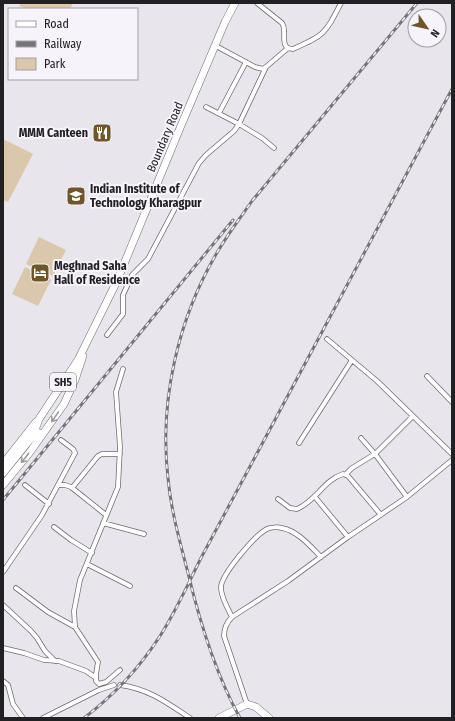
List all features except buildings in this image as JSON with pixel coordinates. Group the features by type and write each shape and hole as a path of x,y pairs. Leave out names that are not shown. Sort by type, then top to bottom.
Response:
{"main road":[{"name":"Boundary Road","path":"39,419 78,360 127,259 180,128 225,22 235,3"},
{"name":"Boundary Road","path":"3,485 64,404 75,380 86,345"},
{"path":"53,396 64,404"},
{"path":"3,464 33,424 39,419"},
{"name":"SH5","path":"3,473 34,436 39,419"},
{"path":"34,436 45,431"},
{"path":"219,718 248,704 256,707 269,718"}],"street":[{"path":"257,3 285,26 284,43 288,48 293,49 316,39 325,32 341,3"},
{"path":"216,46 259,69 266,67 288,48"},
{"path":"219,113 246,62"},
{"path":"107,335 123,314 123,295 132,275 148,259 199,163 206,154 234,131 239,124 266,67"},
{"path":"206,107 239,124 274,148"},
{"path":"327,339 377,381 452,454"},
{"path":"299,443 352,360"},
{"path":"75,627 74,611 80,580 92,554 118,487 120,434 116,392 123,369"},
{"path":"427,376 452,402"},
{"path":"278,499 294,509 301,507 315,496 328,482 340,475 346,474 352,468 375,454 413,416"},
{"path":"361,438 407,496"},
{"path":"3,572 49,504 75,453 73,448 61,440"},
{"path":"72,488 98,456 102,454 120,454"},
{"path":"248,704 224,636 225,626 232,617 288,581 381,515 452,460"},
{"path":"346,474 381,515"},
{"path":"25,485 49,504"},
{"path":"58,485 65,485 72,488 106,515"},
{"path":"315,496 348,537"},
{"path":"103,523 144,534"},
{"path":"54,527 92,554"},
{"path":"232,617 221,591 221,583 239,555 267,529 282,528 291,531 304,540 321,557"},
{"path":"87,564 130,586"},
{"path":"16,588 48,612 75,627 97,658 98,666 96,678"},
{"path":"3,605 31,631 45,651 55,661"},
{"path":"3,648 84,670 96,678 98,683 103,683 110,679 120,670"},
{"path":"3,681 8,685 14,704 23,718"},
{"path":"43,718 99,690 114,685"},
{"path":"120,685 140,689 153,694 190,718"}],"green space":[{"path":"21,3 73,3 70,8 25,8 19,6"},
{"path":"3,139 33,154 8,202 3,200"},
{"path":"39,237 66,250 53,276 26,264"},
{"path":"25,267 51,280 38,306 12,294"}],"railway":[{"path":"240,718 223,683 203,629 171,502 166,449 166,419 169,390 182,332 204,277 218,251 252,201 417,3"},
{"path":"84,718 105,700 135,670 166,627 201,558 452,89"},
{"path":"3,500 233,220"}],"place":[{"name":"MMM Canteen","path":"102,133"},
{"name":"Indian Institute of Technology Kharagpur","path":"76,196"},
{"name":"Meghnad Saha Hall of Residence","path":"40,273"}]}
